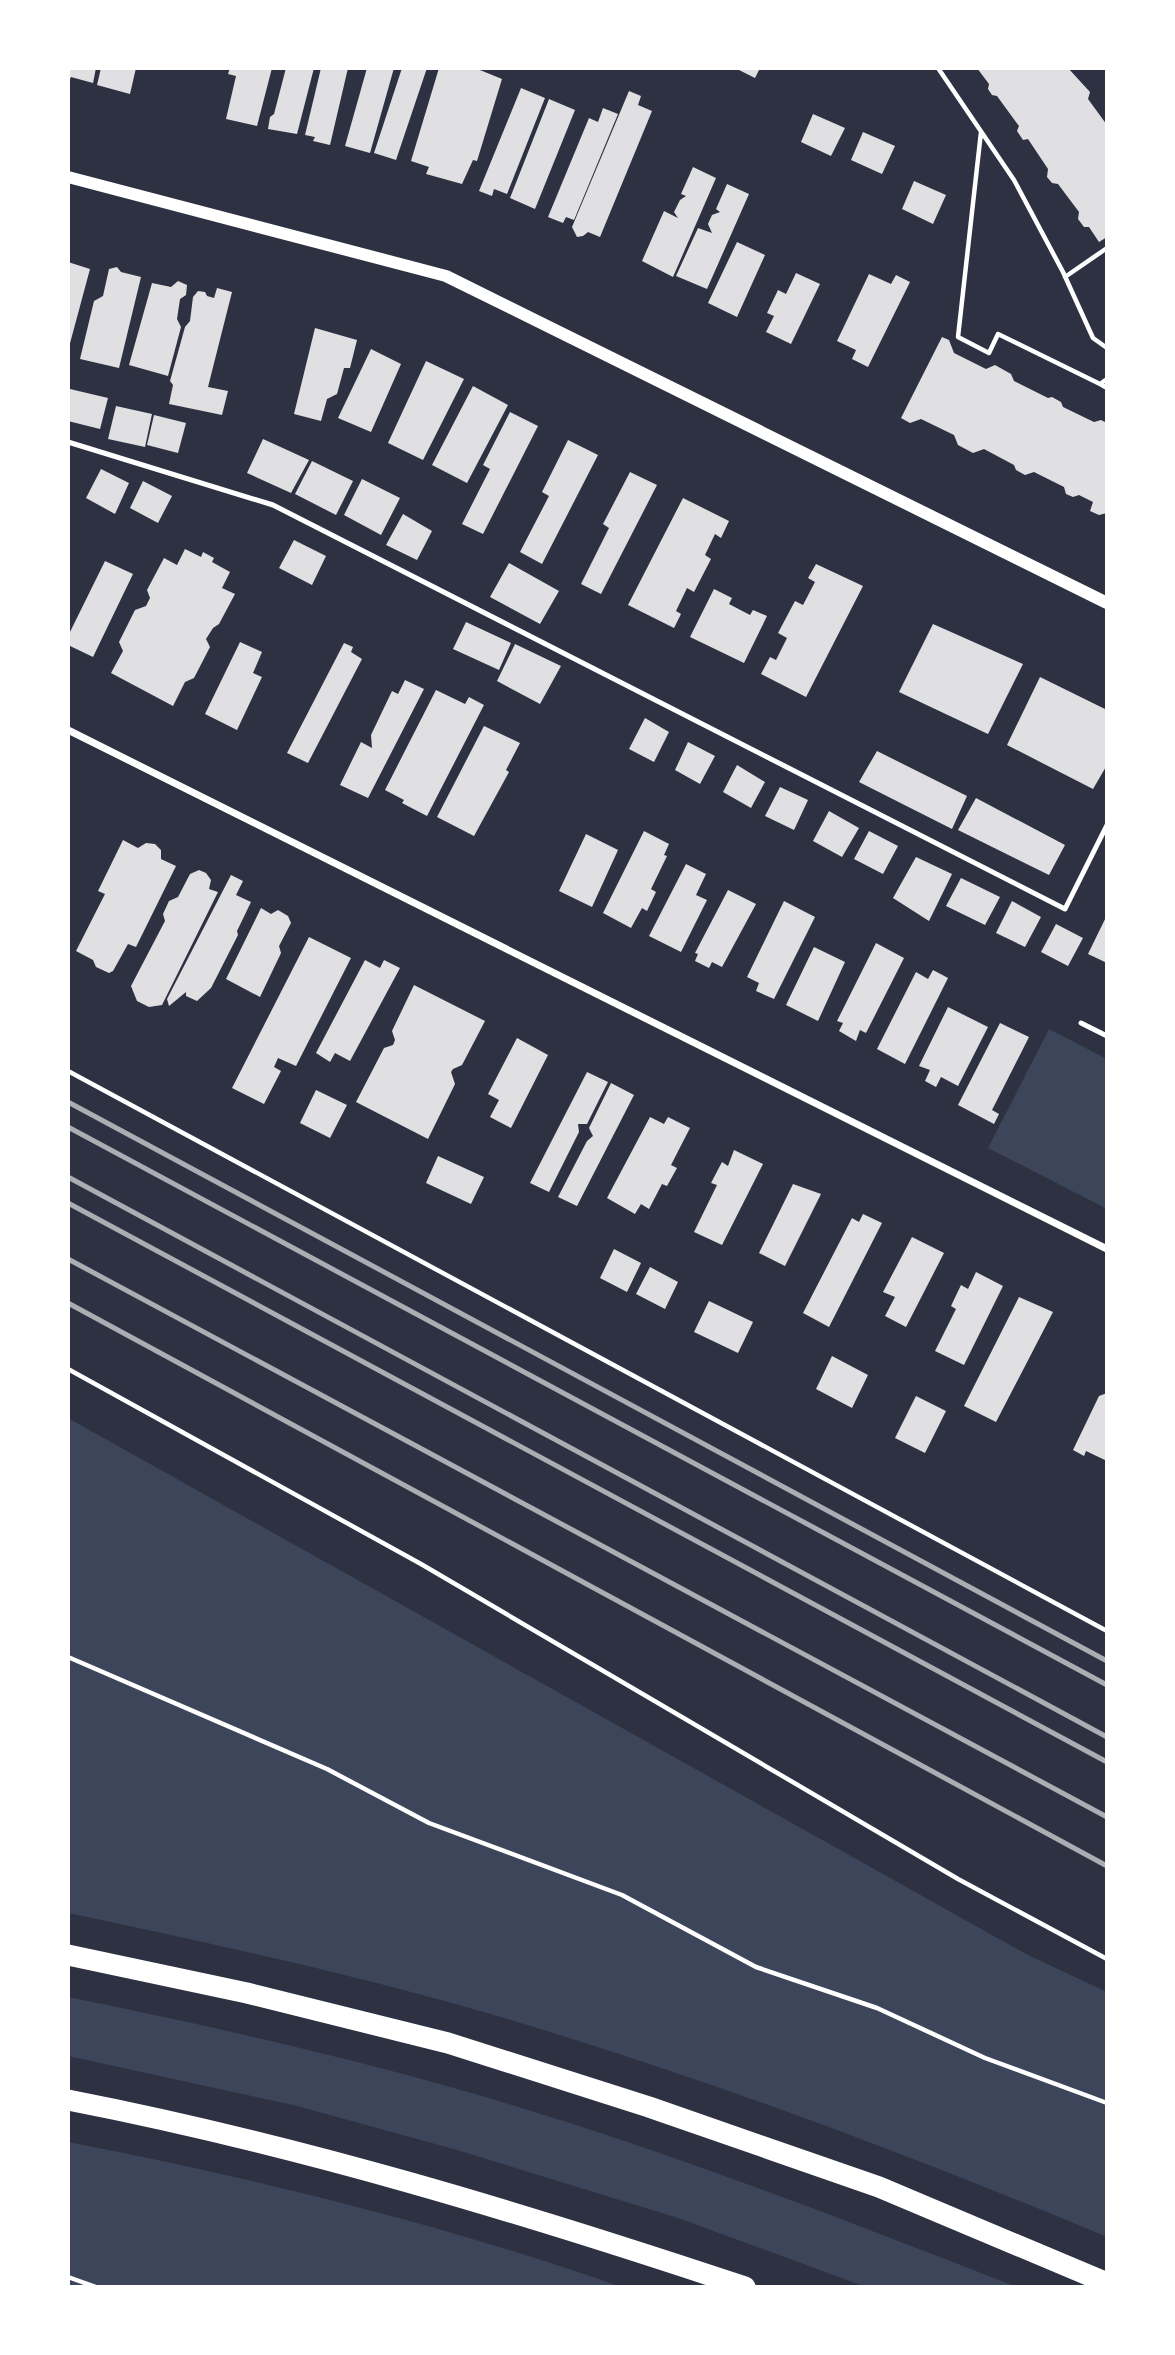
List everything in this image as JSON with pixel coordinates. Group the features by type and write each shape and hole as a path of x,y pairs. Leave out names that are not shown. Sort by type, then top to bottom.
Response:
{"highway":[{"path":"68,1955 247,1993 448,2043 879,2187 1107,2283"},
{"path":"68,2100 178,2121 396,2177 583,2233 745,2287"}],"street":[{"path":"68,177 446,276 1107,603"},
{"path":"68,730 1107,1250"}],"lane":[{"path":"68,442 273,505 1065,909 1107,825"},
{"path":"1082,1023 1107,1036"}],"path":[{"path":"938,68 1014,180 1065,277 1093,338 1107,348"},
{"path":"981,132 958,337 989,353 998,334 1107,388"},
{"path":"1065,277 1107,248"},
{"path":"1100,384 1107,379"},
{"path":"68,1071 1107,1630"},
{"path":"68,1369 421,1564 958,1879 1107,1959"},
{"path":"68,1657 327,1769 429,1823 622,1895 756,1967 877,2008 985,2057 1107,2103"},
{"path":"68,2277 96,2287"}],"shaded area":[{"path":"1049,1029 1107,1059 1107,1209 988,1148"},
{"path":"68,1418 1028,1955 1107,1992 1107,2237 829,2127 689,2077 547,2031 369,1981 68,1913"},
{"path":"68,1997 310,2050 525,2109 738,2181 1017,2287 866,2287 678,2218 457,2150 297,2106 68,2056"},
{"path":"68,2142 348,2204 486,2243 622,2287 68,2287"}],"building":[{"path":"68,68 96,68 93,83 71,77 68,83"},
{"path":"101,68 136,68 130,94 97,85"},
{"path":"230,68 272,68 257,126 226,119 236,76 228,74"},
{"path":"286,68 314,68 297,134 268,129"},
{"path":"321,68 348,68 330,145 313,141 315,137 305,135"},
{"path":"367,68 394,68 370,153 345,146"},
{"path":"402,68 427,68 396,160 374,153"},
{"path":"439,68 475,68 502,79 477,161 473,160 462,184 426,174 429,167 411,161"},
{"path":"735,68 760,68 755,78"},
{"path":"977,68 1068,68 1090,92 1088,99 1107,125 1107,237 1099,242 1089,227 1084,227 1078,219 1079,212 1058,184 1052,183 1047,177 1048,169 1028,139 1023,140 1017,131 1019,126 997,96 992,95 988,89 989,84"},
{"path":"521,88 545,98 507,194 494,189 492,196 479,191"},
{"path":"629,91 641,96 638,105 652,111 600,237 588,232 577,237 572,227"},
{"path":"549,99 575,110 535,209 510,198"},
{"path":"603,108 618,114 574,220 566,217 563,223 548,217 589,118 598,122"},
{"path":"813,114 845,128 831,156 801,142"},
{"path":"863,132 895,146 882,174 851,160"},
{"path":"693,167 716,178 673,277 642,261 664,211 678,218 674,212 680,200 686,196 681,194"},
{"path":"914,181 946,195 933,224 902,209"},
{"path":"727,184 749,194 707,289 676,276 698,228 712,233 708,224 712,215 720,212 716,209"},
{"path":"737,242 765,255 737,317 708,303"},
{"path":"68,262 90,269 69,347 68,347"},
{"path":"117,267 121,272 141,277 119,368 80,359 94,301 103,296 109,269"},
{"path":"796,273 820,284 791,344 766,332 774,316 767,313 778,290 786,294"},
{"path":"869,274 891,284 896,275 910,282 868,367 852,359 856,350 837,341"},
{"path":"178,281 187,285 186,295 180,299 177,319 181,327 168,376 129,365 152,283 171,287"},
{"path":"217,288 232,292 208,387 228,391 222,415 169,404 173,385 170,381 185,327 190,321 193,297 198,291 214,298"},
{"path":"315,328 357,340 350,368 344,368 337,394 327,399 321,421 294,414"},
{"path":"942,337 949,340 954,353 986,369 995,365 1011,374 1014,381 1048,398 1052,397 1061,402 1063,407 1094,422 1101,420 1107,423 1107,513 1099,515 1090,511 1093,502 1079,495 1073,497 1066,494 1064,487 1034,472 1025,475 1016,470 1014,465 984,449 973,453 958,445 954,435 921,419 910,423 901,418"},
{"path":"371,349 401,364 371,432 338,418"},
{"path":"426,361 464,379 423,460 388,443"},
{"path":"473,386 508,405 467,483 432,465"},
{"path":"70,389 108,398 100,429 68,421"},
{"path":"116,406 152,414 145,447 108,439"},
{"path":"510,412 538,426 483,534 462,524 490,469 483,465"},
{"path":"154,415 186,423 178,453 147,445"},
{"path":"263,439 309,460 291,493 247,473"},
{"path":"568,440 598,455 542,564 520,552 549,496 542,492"},
{"path":"312,461 353,481 336,515 295,494"},
{"path":"101,469 129,483 115,514 86,498"},
{"path":"630,472 657,485 601,594 581,584 609,528 603,524"},
{"path":"362,479 400,498 381,535 344,515"},
{"path":"143,481 172,496 158,523 130,508"},
{"path":"683,498 729,521 721,538 715,534 705,555 711,559 694,592 687,588 676,611 681,614 674,628 628,605"},
{"path":"403,514 432,531 417,560 386,545"},
{"path":"294,540 326,556 312,585 279,568"},
{"path":"185,549 201,557 203,552 214,558 212,562 230,572 222,588 235,594 219,624 206,639 210,647 194,678 185,682 173,706 111,673 123,651 119,642 135,610 146,606 150,598 147,590 164,558 177,565"},
{"path":"105,561 133,574 93,657 68,645 68,636"},
{"path":"509,563 559,591 540,624 490,597"},
{"path":"816,564 863,586 806,697 761,674 770,657 776,660 787,638 778,633 795,601 803,605 815,582 808,578"},
{"path":"714,589 732,598 729,604 750,615 753,610 767,616 744,663 690,637"},
{"path":"466,622 511,643 499,670 453,649"},
{"path":"933,624 1023,664 988,734 899,692"},
{"path":"240,642 262,652 253,673 262,677 237,730 205,714"},
{"path":"344,643 353,647 351,652 362,659 308,763 287,753"},
{"path":"515,644 561,666 540,704 497,681"},
{"path":"1040,677 1107,710 1107,765 1093,789 1007,745"},
{"path":"405,680 424,689 368,798 340,785 361,742 372,748 371,735 392,691 398,694"},
{"path":"436,690 465,704 469,697 484,705 427,816 402,803 404,800 385,790"},
{"path":"645,718 669,732 654,762 629,749"},
{"path":"484,726 520,743 506,770 509,772 474,836 437,817"},
{"path":"688,742 715,756 700,784 675,770"},
{"path":"877,751 967,796 952,829 859,782"},
{"path":"737,765 765,782 751,808 723,792"},
{"path":"780,787 808,800 794,830 765,816"},
{"path":"976,798 1065,845 1049,875 958,830"},
{"path":"829,811 859,828 842,857 813,841"},
{"path":"644,831 669,844 664,855 667,856 651,889 656,892 647,911 642,908 631,928 603,913"},
{"path":"869,831 898,846 883,874 854,859"},
{"path":"586,834 618,850 592,907 559,891"},
{"path":"123,840 138,848 146,843 155,844 161,850 161,859 176,866 136,947 128,944 113,971 109,973 96,967 93,960 76,951 105,894 98,891"},
{"path":"916,857 952,874 929,921 893,898"},
{"path":"686,864 706,874 696,895 707,900 681,952 649,936"},
{"path":"199,870 206,873 211,880 209,889 218,892 162,1005 149,1007 137,1001 131,986 165,921 163,914 169,901 178,897 190,874"},
{"path":"231,875 243,881 236,895 251,902 237,931 238,935 211,988 197,1001 186,996 186,992 169,1006 167,999"},
{"path":"961,878 1000,897 985,925 946,906"},
{"path":"728,890 756,904 722,967 712,962 709,968 695,961 698,954 695,953"},
{"path":"784,901 815,917 774,999 756,991 759,983 747,977"},
{"path":"1012,901 1041,917 1025,947 996,933"},
{"path":"261,908 271,914 278,910 288,916 291,923 279,946 281,953 260,997 226,979"},
{"path":"1107,915 1107,963 1088,954"},
{"path":"1056,924 1083,938 1068,966 1041,952"},
{"path":"309,937 351,958 296,1066 278,1058 274,1067 281,1071 264,1104 232,1088"},
{"path":"876,943 904,958 866,1033 860,1030 856,1041 839,1031 843,1023 837,1021"},
{"path":"814,947 845,962 818,1021 786,1005"},
{"path":"365,960 380,968 384,960 400,968 350,1061 335,1053 330,1062 316,1053"},
{"path":"933,970 948,978 905,1064 877,1049 916,972 928,979"},
{"path":"414,985 485,1021 462,1065 451,1072 455,1084 428,1139 356,1102 384,1048 393,1045 395,1040 392,1031"},
{"path":"948,1007 988,1027 958,1086 941,1077 936,1087 925,1081 930,1070 919,1066"},
{"path":"1000,1023 1029,1037 992,1110 999,1114 994,1124 958,1105"},
{"path":"517,1038 548,1055 511,1128 490,1117 499,1100 488,1094"},
{"path":"587,1072 608,1082 587,1124 578,1124 579,1132 549,1192 530,1183"},
{"path":"611,1083 634,1095 577,1206 558,1197 587,1141 593,1136 589,1128"},
{"path":"316,1090 347,1105 330,1138 300,1123"},
{"path":"650,1117 664,1124 668,1117 690,1128 671,1165 677,1168 667,1186 662,1184 649,1209 641,1204 635,1214 607,1198"},
{"path":"734,1150 763,1164 722,1245 694,1232 717,1185 711,1183 722,1162 728,1166"},
{"path":"438,1156 484,1177 471,1204 426,1183"},
{"path":"793,1184 821,1194 785,1266 759,1253"},
{"path":"863,1214 882,1223 829,1327 803,1313 852,1218 859,1222"},
{"path":"912,1237 944,1253 906,1327 885,1316 895,1297 883,1292"},
{"path":"614,1249 641,1263 627,1292 600,1278"},
{"path":"650,1267 678,1282 665,1309 636,1294"},
{"path":"976,1272 1003,1286 964,1365 935,1351 956,1309 951,1306 961,1285 968,1289"},
{"path":"1019,1297 1053,1312 996,1422 964,1406"},
{"path":"709,1301 753,1322 738,1353 694,1332"},
{"path":"832,1356 868,1375 852,1408 816,1389"},
{"path":"1107,1393 1107,1461 1086,1451 1084,1456 1073,1450 1099,1396"},
{"path":"916,1396 946,1411 925,1453 895,1438"}],"railway":[{"path":"68,1102 1107,1661"},
{"path":"68,1127 1107,1685"},
{"path":"68,1177 1107,1737"},
{"path":"68,1203 1107,1762"},
{"path":"68,1259 1107,1817"},
{"path":"68,1303 1107,1866"}]}
